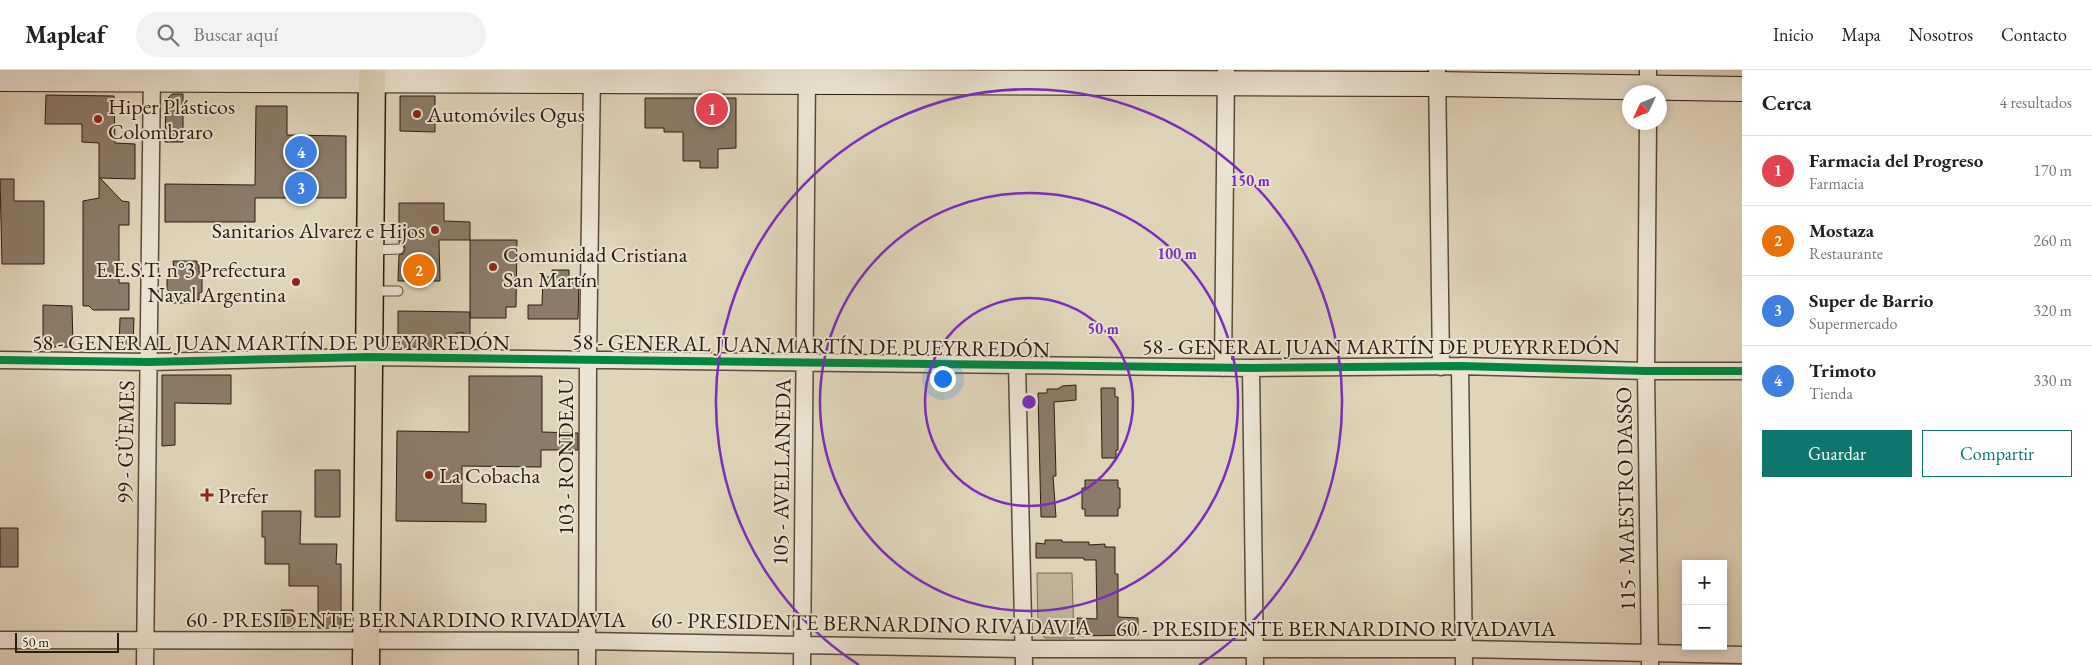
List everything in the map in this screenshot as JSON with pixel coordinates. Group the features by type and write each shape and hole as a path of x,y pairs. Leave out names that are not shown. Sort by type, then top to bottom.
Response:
{"main road":[{"path":"366,652 372,75"}],"street":[{"path":"0,79 152,74 1437,77 1648,83 1742,89"},
{"name":"99 - GÜEMES","path":"145,665 152,74"},
{"name":"103 - RONDEAU","path":"587,665 588,360 592,75"},
{"name":"105 - AVELLANEDA","path":"802,665 807,76"},
{"path":"1224,368 1226,77"},
{"path":"1437,77 1441,367"},
{"name":"115 - MAESTRO DASSO","path":"1648,130 1646,371 1650,659"},
{"name":"58 - GENERAL JUAN MARTÍN DE PUEYRREDÓN","path":"0,360 149,362 368,357 1224,368 1460,366 1646,371 1742,371"},
{"path":"1017,364 1024,657"},
{"path":"1460,366 1464,657"},
{"path":"1251,368 1255,657"},
{"name":"60 - PRESIDENTE BERNARDINO RIVADAVIA","path":"0,640 145,641 366,652 587,641 802,646 1024,657 1650,659 1742,655"}],"lane":[{"path":"370,250 399,249"},
{"path":"369,291 398,291"},
{"path":"459,358 460,338"}],"shaded area":[{"path":"1037,573 1072,573 1074,638 1045,638 1038,631"}],"building":[{"path":"172,94 183,94 183,142 165,142 166,100"},
{"path":"46,95 114,96 115,143 135,144 135,179 100,178 122,201 129,202 129,225 119,225 119,283 129,283 129,310 93,310 89,306 83,306 83,201 99,198 99,143 82,142 82,124 45,124"},
{"name":"Automóviles Ogus","path":"400,96 435,96 435,132 400,131"},
{"path":"645,98 736,98 736,148 718,149 718,168 700,168 700,161 683,161 683,132 664,132 664,128 645,128"},
{"path":"256,106 287,106 287,135 346,136 346,198 255,198 255,222 165,222 165,184 255,185"},
{"path":"0,179 14,179 14,201 44,201 44,264 2,264"},
{"path":"399,203 444,203 444,221 470,222 470,240 439,240 440,281 398,281 399,255 403,254 405,249 404,245 399,243"},
{"name":"Comunidad Cristiana San Martín","path":"470,240 517,240 516,307 506,307 506,318 470,318"},
{"path":"173,261 197,261 199,272 202,272 202,292 199,293 197,303 173,303 173,296 167,289 167,275 174,269"},
{"path":"552,270 569,270 569,277 579,278 578,319 528,319 528,305 542,305 543,277 552,277"},
{"path":"43,305 72,306 73,347 43,347"},
{"path":"398,311 470,312 470,338 466,338 464,333 460,332 455,334 454,338 434,338 434,347 398,347"},
{"path":"120,318 134,318 133,344 129,348 119,348"},
{"path":"162,375 231,375 231,404 175,403 175,445 162,446"},
{"path":"469,376 542,376 542,432 578,433 578,450 541,450 541,467 462,466 462,503 486,504 486,522 396,521 397,431 469,432"},
{"path":"1076,385 1076,400 1054,402 1056,476 1053,476 1056,517 1041,517 1038,393 1047,393 1047,389 1058,389 1062,386"},
{"path":"1101,388 1115,388 1115,397 1118,397 1118,450 1116,450 1116,458 1102,458"},
{"path":"315,470 340,470 340,517 315,517"},
{"path":"1085,480 1118,480 1120,508 1118,508 1118,516 1085,516 1085,509 1082,509 1082,488 1085,488"},
{"path":"262,511 301,511 300,544 337,544 336,564 341,564 341,628 318,628 318,586 289,586 289,564 265,564 265,537 262,537"},
{"path":"0,528 18,528 18,567 0,567"},
{"path":"1045,540 1089,542 1089,545 1105,544 1105,547 1115,547 1115,574 1118,574 1118,617 1138,618 1138,635 1078,636 1077,618 1097,619 1096,560 1084,560 1084,558 1036,558 1036,543 1045,544"},
{"path":"281,610 293,610 293,628 281,628"}],"cycle path":[{"path":"0,360 149,362 368,357 1251,368 1460,366 1646,371 1742,371"}],"place":[{"name":"Farmacia del Progreso","path":"712,109"},
{"name":"Automóviles Ogus","path":"417,114"},
{"name":"Hiper Plásticos Colombraro","path":"98,119"},
{"name":"Trimoto","path":"301,152"},
{"name":"Super de Barrio","path":"301,188"},
{"name":"Sanitarios Alvarez e Hijos","path":"435,230"},
{"name":"Comunidad Cristiana San Martín","path":"493,267"},
{"name":"Mostaza","path":"419,270"},
{"name":"E.E.S.T. n°3 Prefectura Naval Argentina","path":"296,282"},
{"name":"La Cobacha","path":"429,475"},
{"name":"Prefer","path":"207,495"}]}
